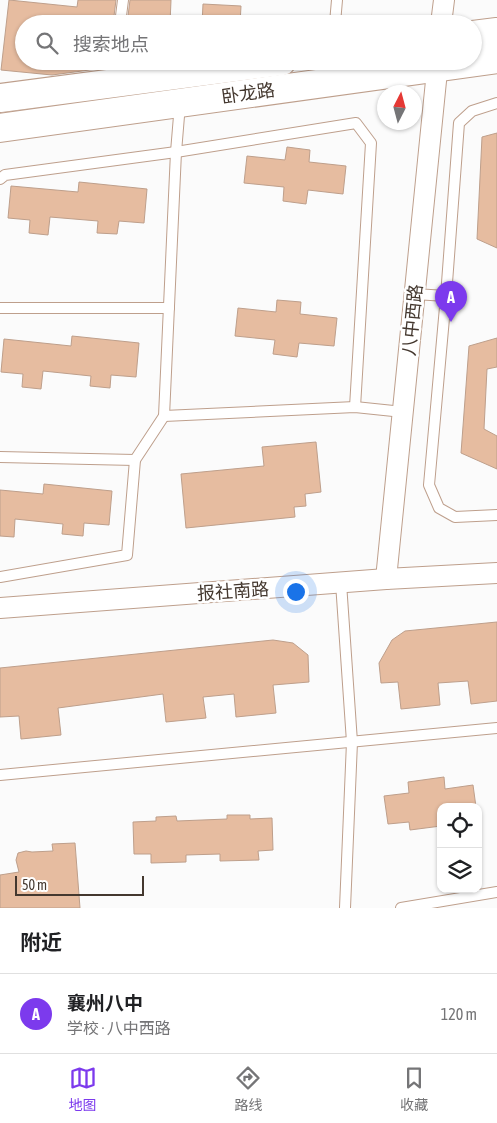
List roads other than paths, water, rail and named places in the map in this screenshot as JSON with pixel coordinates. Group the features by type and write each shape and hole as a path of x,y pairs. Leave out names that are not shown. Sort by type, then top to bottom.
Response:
{"main road":[{"path":"482,34 497,32"},
{"name":"卧龙路","path":"482,60 497,59"},
{"name":"卧龙路","path":"0,98 115,72 145,70"},
{"name":"卧龙路","path":"0,128 398,70"}],"street":[{"path":"442,15 444,0"},
{"name":"八中西路","path":"386,579 437,70"},
{"name":"报社南路","path":"0,608 386,579 497,573"}],"lane":[{"path":"121,15 123,0"},
{"path":"336,15 337,0"},
{"path":"0,577 127,555 135,460 164,416 180,103"},
{"path":"497,103 472,111 459,123 429,486 439,508 455,517 497,514"},
{"path":"0,178 5,175 176,152 356,123 370,143 356,407"},
{"path":"415,294 446,296"},
{"path":"0,308 169,308"},
{"path":"164,416 356,407 403,412"},
{"path":"0,457 135,460"},
{"path":"341,583 352,742 345,908"},
{"path":"0,776 497,728"},
{"path":"401,908 497,892"}],"place":[{"name":"襄州八中","path":"451,322"}]}
